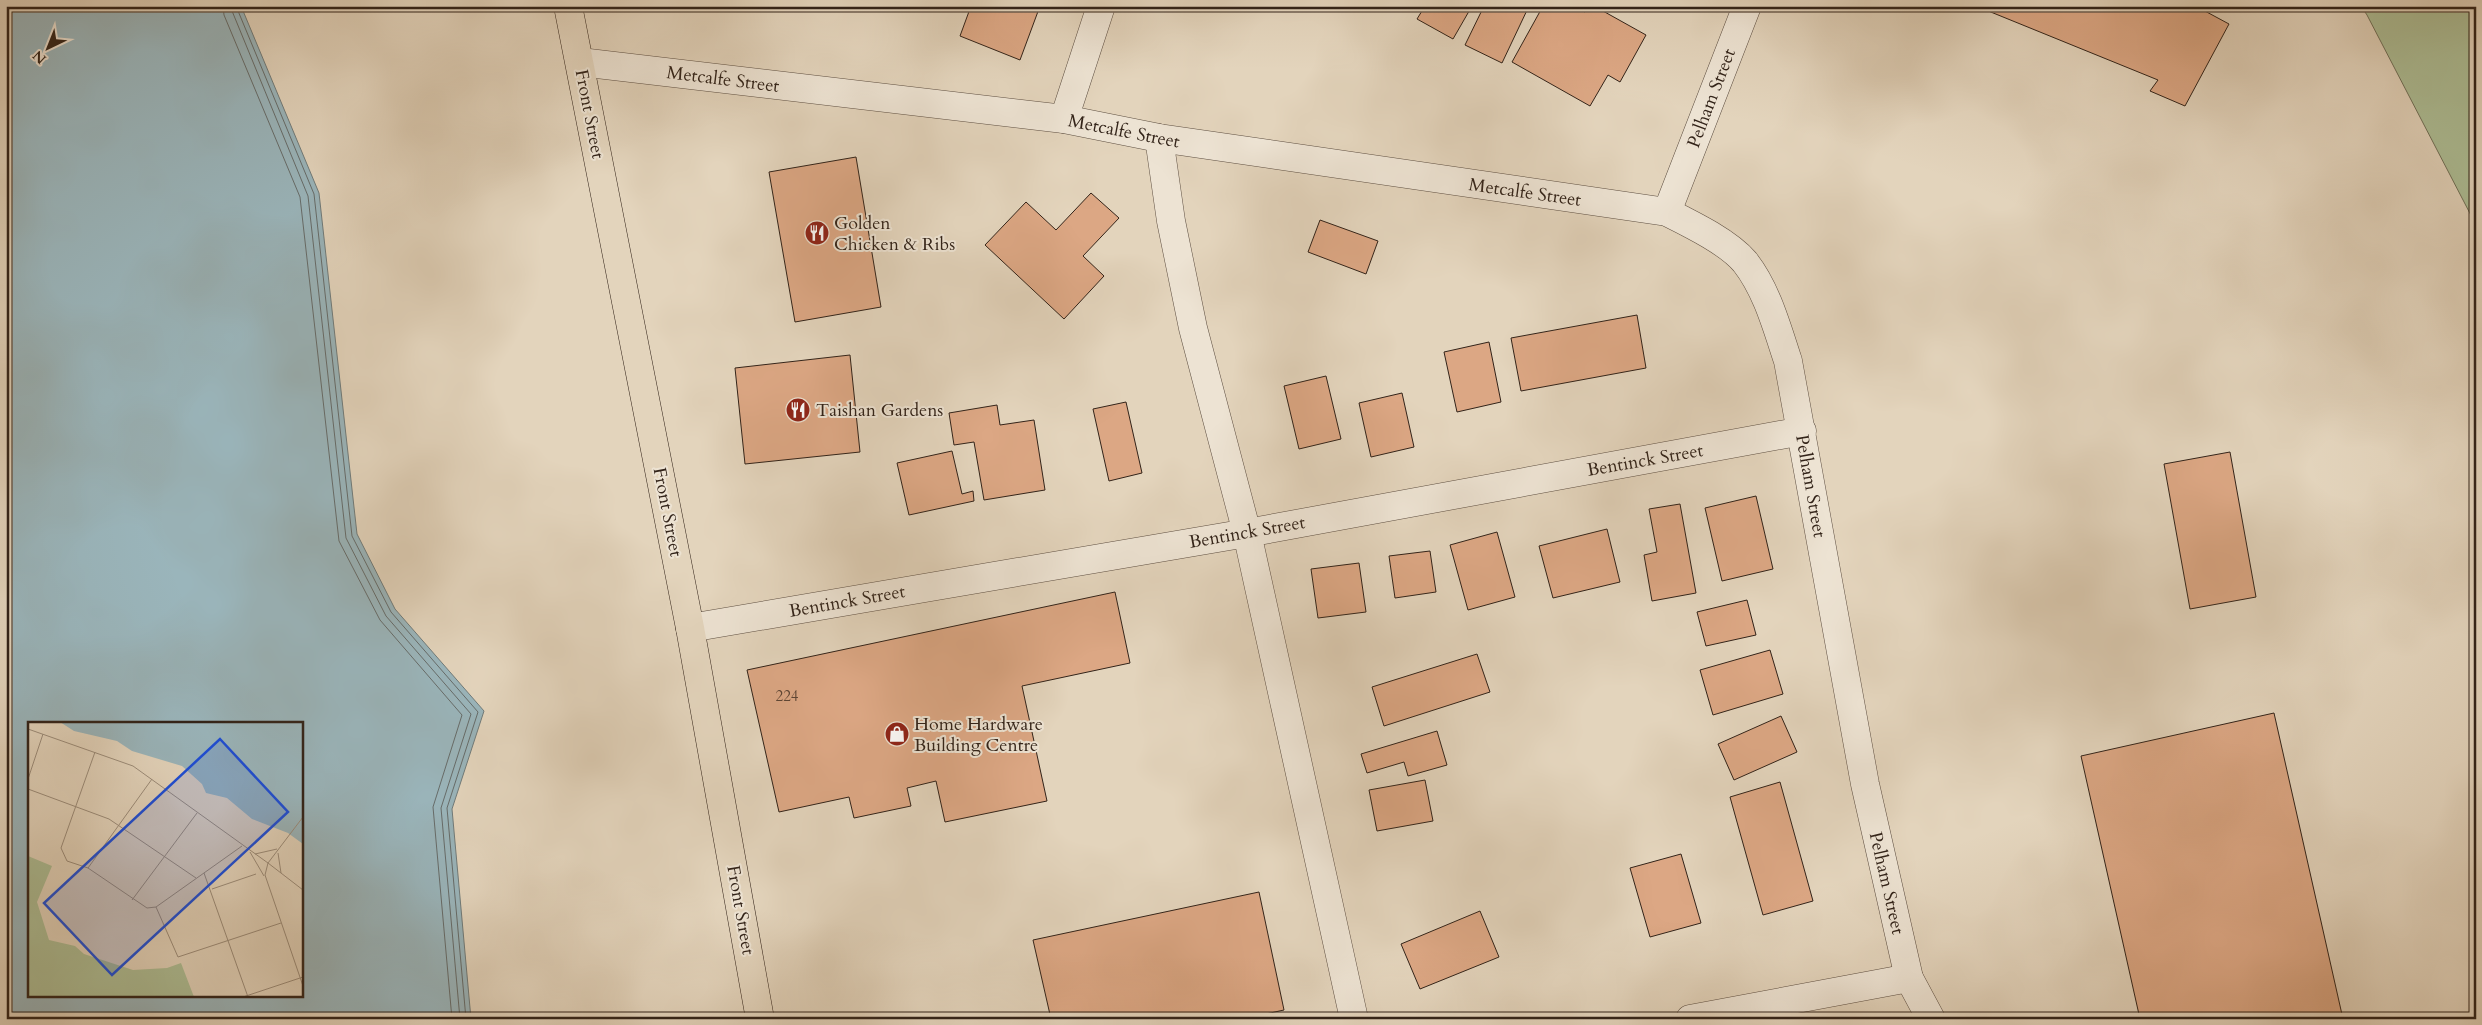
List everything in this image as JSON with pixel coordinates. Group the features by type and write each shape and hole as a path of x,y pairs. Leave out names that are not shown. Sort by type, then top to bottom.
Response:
{"main road":[{"name":"Front Street","path":"568,6 690,628 760,1019"}],"street":[{"path":"1064,119 1101,6"},
{"name":"Pelham Street","path":"1747,6 1667,212 1704,230 1745,262 1768,301 1785,352 1802,431 1865,784 1909,978 1931,1019"},
{"name":"Metcalfe Street","path":"580,62 1064,119 1159,138 1667,212"},
{"path":"1159,138 1171,221 1194,328 1247,533 1354,1019"},
{"name":"Bentinck Street","path":"690,628 1247,533 1802,431"},
{"path":"1690,1019 1909,978"}],"green space":[{"path":"2361,6 2476,6 2476,225 2367,15"}],"water":[{"path":"6,6 241,6 319,193 357,534 395,609 484,711 452,809 471,1019 6,1019"}],"building":[{"path":"971,6 1040,6 1020,60 960,36"},
{"path":"1425,6 1472,6 1453,39 1417,19"},
{"path":"1484,6 1529,6 1502,63 1465,45"},
{"path":"1543,6 1575,6 1585,12 1588,6 1594,6 1646,35 1620,82 1608,75 1590,106 1512,62"},
{"path":"1976,6 2205,6 2203,10 2229,24 2185,106 2150,91 2158,80"},
{"path":"856,157 881,307 795,322 769,172"},
{"path":"1091,193 1119,218 1083,256 1104,276 1064,319 985,245 1026,202 1056,230"},
{"path":"1320,220 1378,241 1366,274 1308,252"},
{"path":"1637,315 1646,368 1521,391 1511,338"},
{"path":"1489,342 1501,402 1457,412 1444,352"},
{"name":"Taishan Gardens","path":"850,355 860,452 745,464 735,368"},
{"path":"1326,376 1341,439 1299,449 1284,386"},
{"path":"1402,393 1414,447 1371,457 1359,403"},
{"path":"1126,402 1142,473 1109,481 1093,409"},
{"path":"997,405 1000,425 1034,420 1045,490 984,500 974,442 954,445 949,413"},
{"path":"952,451 962,494 973,491 974,501 909,515 897,463"},
{"path":"2230,452 2256,597 2190,609 2164,464"},
{"path":"1756,496 1773,569 1722,581 1705,508"},
{"path":"1680,504 1696,593 1652,601 1644,555 1657,552 1649,509"},
{"path":"1607,529 1620,582 1553,598 1539,546"},
{"path":"1497,532 1515,597 1468,610 1450,545"},
{"path":"1430,551 1436,592 1395,598 1389,556"},
{"path":"1359,563 1366,612 1318,618 1311,569"},
{"name":"Home Hardware Building Centre","path":"1115,592 1130,663 1022,686 1047,801 945,822 936,781 907,788 911,806 854,818 849,797 779,812 747,670"},
{"path":"1747,600 1756,635 1706,646 1697,612"},
{"path":"1770,650 1783,694 1713,715 1700,670"},
{"path":"1477,654 1490,692 1384,726 1372,687"},
{"path":"2274,713 2343,1019 2140,1019 2081,756"},
{"path":"1781,716 1797,752 1734,780 1718,744"},
{"path":"1437,731 1447,765 1408,776 1404,762 1367,773 1361,754"},
{"path":"1425,780 1433,821 1377,831 1369,790"},
{"path":"1780,782 1813,901 1763,915 1730,797"},
{"path":"1681,854 1701,923 1650,937 1630,868"},
{"path":"1259,892 1284,1010 1243,1019 1051,1019 1033,940"},
{"path":"1480,911 1499,957 1420,989 1401,944"}],"place":[{"name":"Golden Chicken & Ribs","path":"817,233"},
{"name":"Taishan Gardens","path":"798,410"},
{"name":"Home Hardware Building Centre","path":"897,734"}]}
